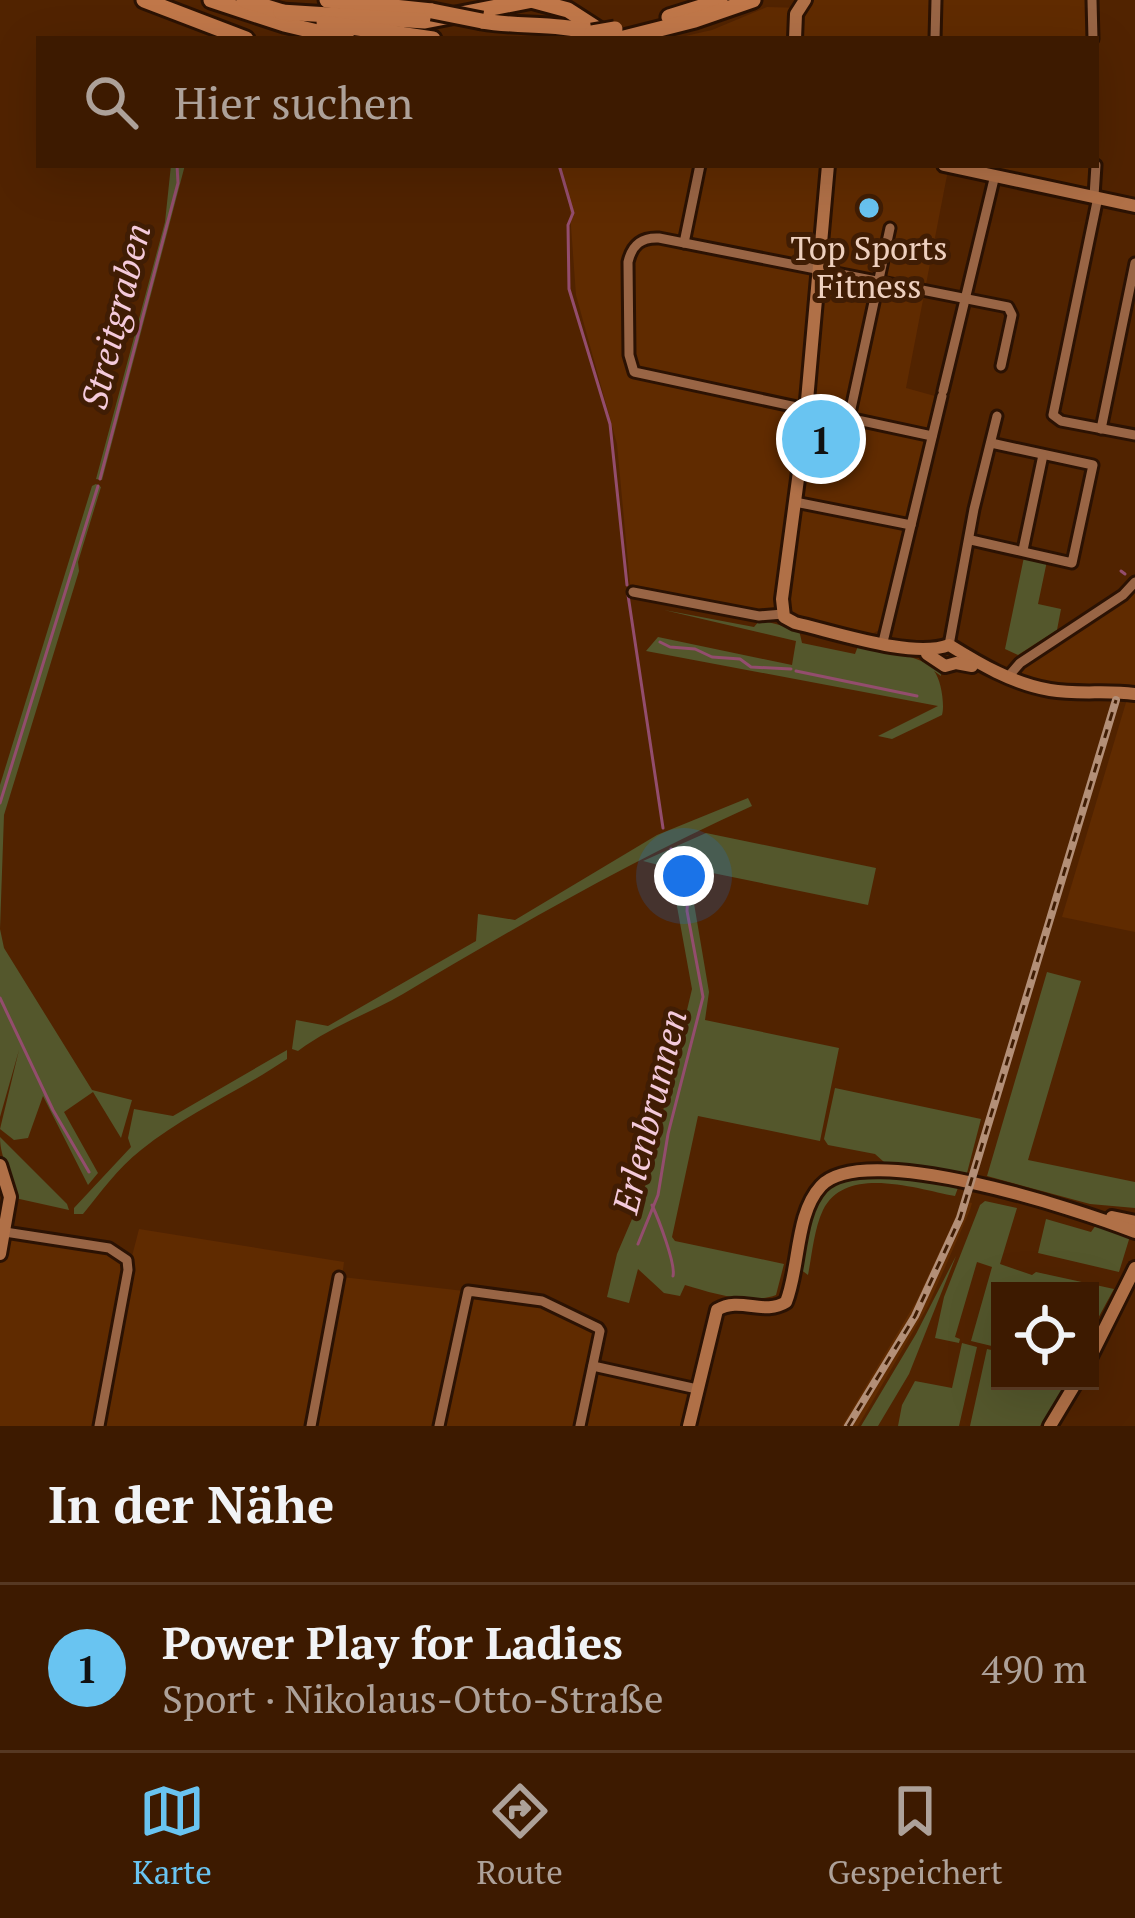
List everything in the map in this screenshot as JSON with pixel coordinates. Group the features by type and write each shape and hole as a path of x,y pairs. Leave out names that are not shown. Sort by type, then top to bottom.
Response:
{"highway":[{"path":"144,0 331,36"},
{"path":"211,0 234,18 286,36"},
{"path":"327,0 617,36 753,0"},
{"path":"234,18 281,12 425,21 532,0 574,13 617,36 723,0"},
{"path":"281,12 407,36"},
{"path":"566,36 592,33"}],"main road":[{"path":"795,36 796,14 805,0"},
{"path":"828,168 783,614 795,623 948,654 1051,690 1134,692"},
{"path":"959,168 1135,206"},
{"path":"0,1165 10,1192 0,1254"},
{"path":"689,1426 717,1310 731,1304 777,1308 786,1302 811,1204 818,1189 835,1174 861,1169 969,1182 1135,1222"},
{"path":"1099,1216 1135,1232"},
{"path":"1099,1340 1135,1268"},
{"path":"1050,1426 1072,1390"}],"street":[{"path":"935,36 937,0"},
{"path":"1092,0 1093,36"},
{"path":"684,243 699,168"},
{"path":"1096,168 1096,196 1052,411 1056,419 1135,434"},
{"path":"883,642 995,175"},
{"path":"849,418 890,228"},
{"path":"932,436 638,375 629,355 630,254 641,240 652,238 1010,308 1001,366"},
{"path":"1101,429 1135,263"},
{"path":"948,654 974,508 998,416"},
{"path":"971,540 1072,563 1093,465 992,443"},
{"path":"1023,550 1043,455"},
{"path":"795,502 911,525"},
{"path":"1008,676 1135,582"},
{"path":"633,592 759,616 783,614"},
{"path":"5,1232 110,1248 127,1260 99,1426"},
{"path":"311,1426 339,1276"},
{"path":"439,1426 468,1291 542,1301 600,1331 580,1426"},
{"path":"593,1366 698,1389"}],"shaded area":[{"path":"812,0 1086,0 1087,36 685,36 767,7 802,8"},
{"path":"559,168 948,168 906,388 935,396 881,629 872,634 630,584 617,444 576,295 569,199"},
{"path":"986,168 1089,168 1090,186 1085,189"},
{"path":"1135,575 1135,932 1062,917 1130,689 1050,686 1007,669 1107,604"},
{"path":"963,1201 972,1203 970,1210 928,1306 858,1426 842,1426 916,1302"},
{"path":"139,1229 344,1262 342,1277 535,1299 598,1328 593,1366 602,1375 687,1394 680,1426 0,1426 0,1254 5,1232 113,1249 129,1268"}],"green space":[{"path":"171,168 184,168 102,480 96,479 165,222"},
{"path":"96,484 101,487 79,571 4,815 0,929 0,785"},
{"path":"1024,557 1047,561 1038,604 1061,609 1057,630 1018,655 1005,649"},
{"path":"664,610 754,627 760,620 799,630 802,643 855,654 858,646 927,663 926,659 940,670 941,676 934,671 942,692 942,715 892,739 878,736 938,706 646,651 658,637 792,665 796,641"},
{"path":"748,798 752,806 574,895 298,1051 292,1049 296,1020 328,1026 476,941 478,914 515,920 657,835"},
{"path":"706,833 876,868 868,905 688,868 709,992 705,1020 839,1048 820,1141 698,1116 672,1237 784,1264 776,1295 743,1298 685,1285 680,1296 664,1293 638,1269 629,1303 607,1297 617,1254 644,1191 692,989 670,868 643,861"},
{"path":"0,929 4,948 92,1090 132,1100 121,1138 93,1092 64,1112 98,1173 88,1185 43,1096 28,1138 14,1140 0,1129 19,1050 0,1117"},
{"path":"1047,972 1081,981 1028,1160 1135,1182 1135,1208 1090,1204 987,1176"},
{"path":"287,1050 287,1059 141,1150 83,1214 74,1214 74,1208 131,1147 128,1138 134,1109 173,1116"},
{"path":"835,1088 981,1119 967,1173 884,1162 875,1154 828,1145 824,1139"},
{"path":"0,1137 67,1204 69,1210 15,1198"},
{"path":"856,1173 959,1185 955,1196 883,1183 848,1187 823,1210 808,1275 800,1269 810,1214 823,1190"},
{"path":"985,1201 1017,1208 1000,1264 1032,1275 1082,1282 991,1282 991,1346 971,1341 992,1267 977,1262 955,1337 959,1343 935,1338 944,1297"},
{"path":"1046,1219 1091,1232 1098,1222 1131,1233 1119,1272 1038,1253"},
{"path":"956,1256 909,1374 878,1426 861,1426 916,1334"},
{"path":"1099,1286 1114,1289 1099,1316"},
{"path":"962,1343 977,1347 959,1426 898,1426 902,1405 915,1381 952,1388"},
{"path":"987,1349 991,1350 991,1390 1062,1390 1040,1426 970,1426"}],"waterway":[{"name":"Streitgraben","path":"100,479 178,183 177,168"},
{"name":"Erlenbrunnen","path":"560,168 573,213 568,225 569,289 610,424 627,585"},
{"name":"Streitgraben","path":"0,803 98,486"},
{"path":"1121,571 1125,574"},
{"name":"Erlenbrunnen","path":"628,595 663,828"},
{"path":"660,642 712,657 740,659 751,667 791,669"},
{"path":"796,671 917,696"},
{"name":"Erlenbrunnen","path":"638,1244 658,1195 668,1134 703,997 688,894 671,849"},
{"name":"Streitgraben","path":"0,998 53,1110 89,1172"},
{"path":"652,1205 673,1276"}],"railway":[{"path":"848,1426 915,1316 960,1218 1116,700"}],"place":[{"name":"Top Sports Fitness","path":"869,208"},
{"name":"Power Play for Ladies","path":"821,439"}]}
